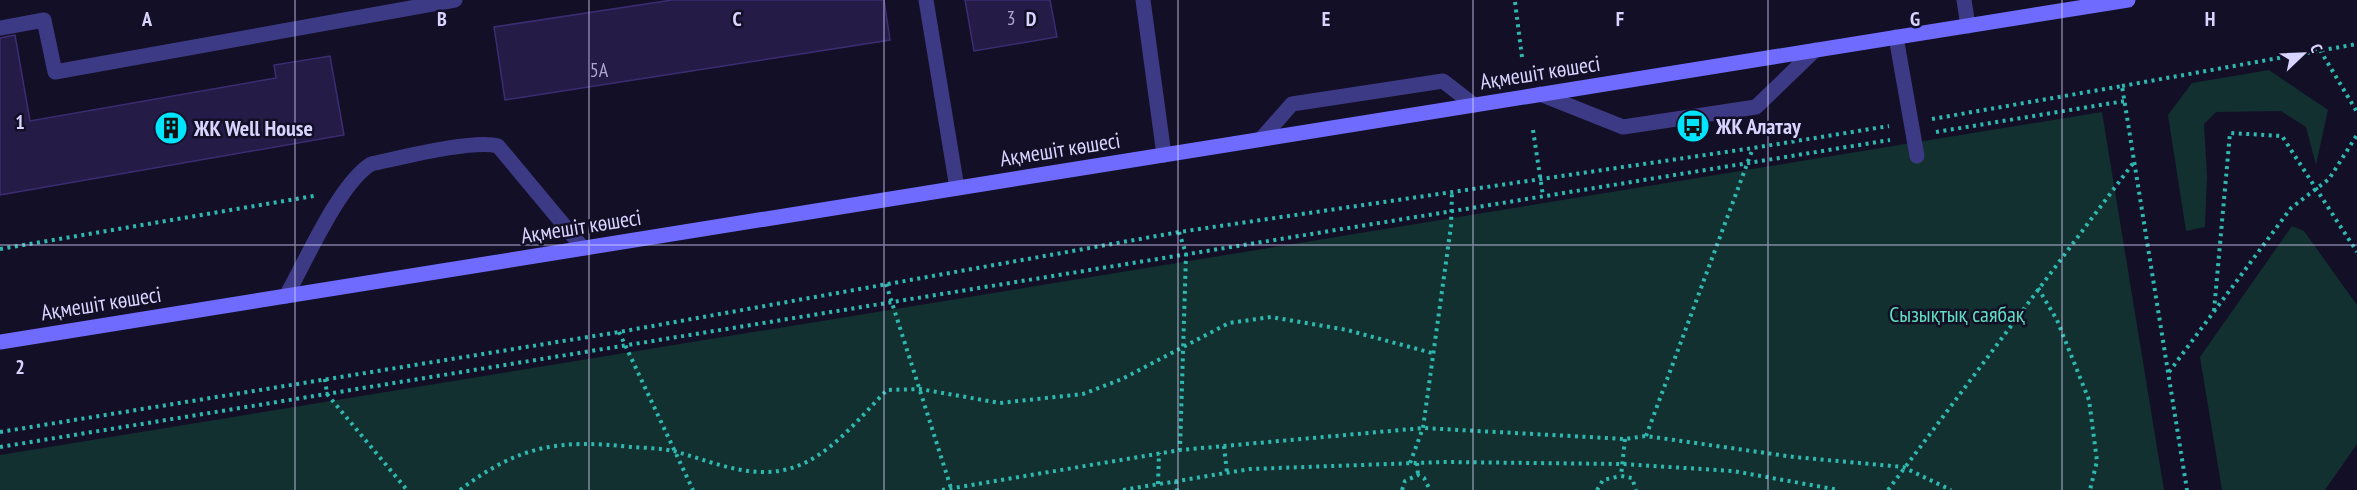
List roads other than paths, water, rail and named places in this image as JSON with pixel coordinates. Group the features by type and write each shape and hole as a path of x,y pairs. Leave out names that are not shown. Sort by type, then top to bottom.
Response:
{"main road":[{"name":"Ақмешіт көшесі","path":"0,342 2128,0"}],"street":[{"path":"0,28 44,20 55,72 455,0"},
{"path":"927,0 957,188"},
{"path":"1143,0 1164,155"},
{"path":"1964,0 1968,26"},
{"path":"1896,37 1917,156"},
{"path":"1540,94 1623,127 1756,107 1815,50"},
{"path":"1261,139 1293,104 1443,81 1474,105"},
{"path":"286,296 344,191 370,164 490,144 498,146 583,248"}],"place":[{"name":"ЖК Алатау","path":"1693,126"},
{"name":"ЖК Well House","path":"171,128"}],"park label":[{"name":"Сызықтық саябақ","path":"1957,314"}]}
